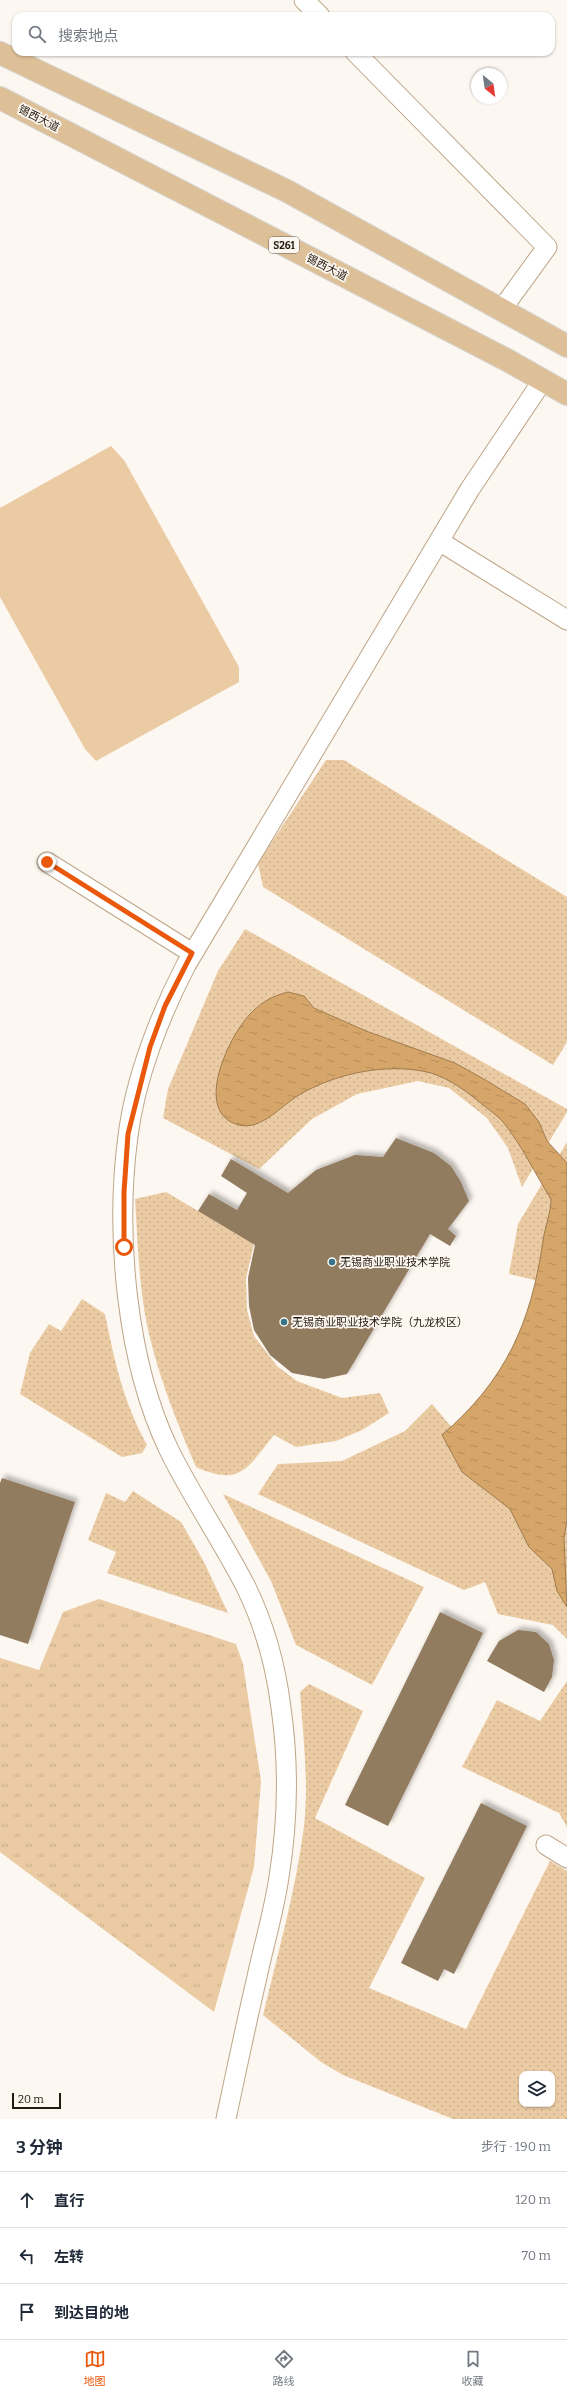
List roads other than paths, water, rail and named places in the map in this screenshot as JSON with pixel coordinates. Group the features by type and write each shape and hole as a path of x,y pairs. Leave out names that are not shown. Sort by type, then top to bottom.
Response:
{"main road":[{"path":"0,53 287,191 567,346"},
{"name":"锡西大道","path":"0,98 543,380 567,394"}],"street":[{"path":"304,0 316,12"},
{"path":"359,56 547,247 502,310"},
{"path":"226,2119 279,1878 286,1822 287,1767 281,1708 268,1645 247,1590 167,1446 150,1398 136,1349 127,1297 124,1247 124,1192 128,1134 150,1047 165,1006 192,953 470,489 543,380"},
{"path":"439,541 567,620"},
{"path":"47,862 192,953"},
{"path":"546,1845 567,1858"}],"water":[{"path":"288,992 304,996 314,1008 366,1031 455,1063 525,1104 539,1122 547,1141 567,1163 567,1520 564,1538 567,1607 557,1591 552,1569 529,1547 510,1509 462,1472 442,1435 483,1393 499,1371 512,1348 523,1324 531,1298 538,1271 551,1199 516,1140 501,1119 458,1086 431,1073 415,1070 381,1069 346,1075 314,1087 299,1095 271,1116 255,1124 247,1126 239,1125 225,1118 218,1105 216,1090 219,1072 234,1037 243,1022 256,1008 268,999"}],"place":[{"name":"无锡商业职业技术学院","path":"332,1262"},
{"name":"无锡商业职业技术学院（九龙校区）","path":"284,1322"}]}
